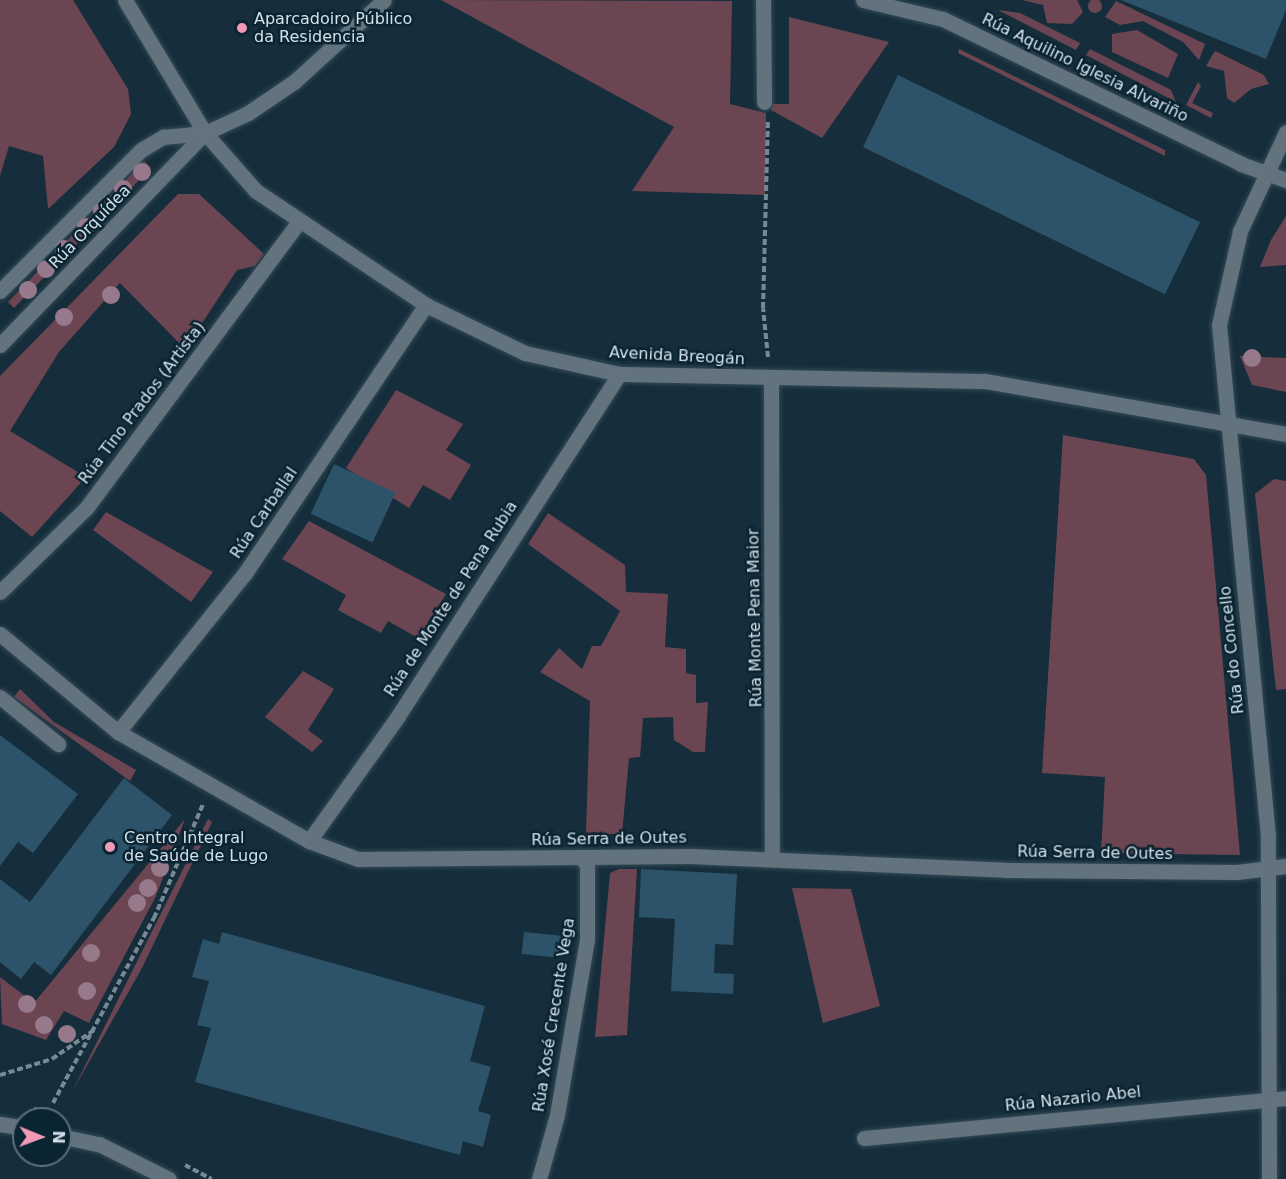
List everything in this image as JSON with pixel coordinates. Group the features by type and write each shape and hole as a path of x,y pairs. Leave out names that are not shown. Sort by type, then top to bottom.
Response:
{"street":[{"name":"Avenida Breogán","path":"125,0 205,133 256,190 298,224 426,305 525,352 619,374 985,381 1228,421 1286,434"},
{"name":"Rúa Orquídea","path":"3,336 205,133 295,81 384,0"},
{"path":"762,0 764,102"},
{"name":"Rúa Aquilino Iglesia Alvariño","path":"863,0 943,19 1266,175 1286,180"},
{"name":"Rúa do Concello","path":"1269,1179 1278,1097 1269,868 1228,421 1219,367 1225,284 1240,231 1286,132"},
{"name":"Rúa Orquídea","path":"0,291 141,150 163,137 205,133"},
{"name":"Rúa Tino Prados (Artista)","path":"0,592 87,507 298,224"},
{"name":"Rúa Carballal","path":"118,732 245,573 426,305"},
{"name":"Rúa de Monte de Pena Rubia","path":"309,841 619,374"},
{"name":"Rúa Monte Pena Maior","path":"771,378 772,858"},
{"name":"Rúa Serra de Outes","path":"0,634 118,732 309,841 378,862 581,856 772,858 1005,870 1286,866"},
{"path":"0,697 58,744"},
{"name":"Rúa Xosé Crecente Vega","path":"539,1179 557,1115 587,939 587,866 581,856"},
{"name":"Rúa Nazario Abel","path":"864,1138 1278,1097"},
{"path":"72,1138 99,1144 169,1179"}],"path":[{"path":"764,102 769,200 763,308 771,378"},
{"path":"53,1103 97,1028 154,918 203,803"},
{"path":"0,1075 52,1059 97,1028"}],"shaded area":[{"path":"1092,-1 1098,-1 1102,6 1098,13 1092,13 1088,9 1088,3"},
{"path":"0,0 73,0 128,89 131,114 114,147 48,209 43,156 9,146 0,176"},
{"path":"441,0 732,1 730,104 766,113 765,195 632,191 674,127"},
{"path":"1022,0 1077,0 1083,12 1072,24 1047,23 1043,5"},
{"path":"1116,1 1205,44 1199,60 1183,42 1143,21 1120,25 1105,17"},
{"path":"998,10 1020,13 1080,43 1076,50"},
{"path":"789,17 889,42 822,138 771,110 772,104 789,104"},
{"path":"1137,30 1178,54 1168,78 1112,52 1112,34"},
{"path":"959,49 1165,150 1165,156 958,53"},
{"path":"1090,49 1171,90 1176,102 1086,55"},
{"path":"1215,51 1264,75 1269,84 1251,89 1234,103 1227,98 1224,71 1206,66"},
{"path":"1198,82 1201,86 1192,103 1213,113 1211,118 1186,105"},
{"path":"144,161 151,168 14,308 8,302"},
{"path":"178,194 199,194 264,254 255,266 237,270 185,349 120,283 59,352 10,431 86,477 32,537 0,511 0,376"},
{"path":"1286,216 1286,265 1260,267 1271,240"},
{"path":"1240,356 1286,358 1286,392 1252,385"},
{"path":"396,390 463,424 446,450 471,465 450,500 423,485 409,508 346,468"},
{"path":"1063,435 1194,459 1206,475 1240,855 1101,853 1105,777 1042,773"},
{"path":"1274,479 1286,481 1286,689 1276,690 1255,494"},
{"path":"106,512 213,572 191,602 93,530"},
{"path":"548,513 625,565 626,592 668,594 665,647 686,649 686,673 696,675 696,703 708,702 705,752 693,752 674,740 673,717 643,718 640,757 629,758 622,834 586,834 590,701 540,672 559,648 582,669 592,646 601,646 620,611 528,544"},
{"path":"309,521 446,594 418,638 388,621 381,633 338,610 346,595 282,559"},
{"path":"303,671 334,689 308,730 323,741 312,752 265,717"},
{"path":"20,689 54,722 136,770 130,781 14,697"},
{"path":"185,819 156,896 89,1023 64,1011 46,1040 2,1024 0,977 34,1003"},
{"path":"208,819 212,822 142,968 72,1092"},
{"path":"619,869 637,869 627,1035 595,1037 610,873"},
{"path":"792,888 851,889 880,1006 823,1023"}],"building":[{"path":"1121,0 1286,0 1286,10 1266,59"},
{"path":"898,75 1200,222 1165,294 863,147"},
{"path":"334,464 396,493 372,543 311,514"},
{"path":"0,735 78,794 33,853 18,842 0,866"},
{"name":"Centro Integral de Saúde de Lugo","path":"124,778 172,815 51,975 34,962 21,979 0,962 0,879 30,902"},
{"path":"641,869 737,874 733,945 715,944 714,973 734,974 733,994 671,991 675,919 639,917"},
{"path":"222,932 485,1006 470,1061 491,1067 478,1111 491,1115 483,1147 463,1141 460,1155 195,1082 211,1028 197,1025 209,981 192,977 203,939 219,944"},
{"path":"524,932 561,936 558,958 522,954"}],"place":[{"name":"Aparcadoiro Público da Residencia","path":"242,28"},
{"name":"Centro Integral de Saúde de Lugo","path":"110,847"}]}
